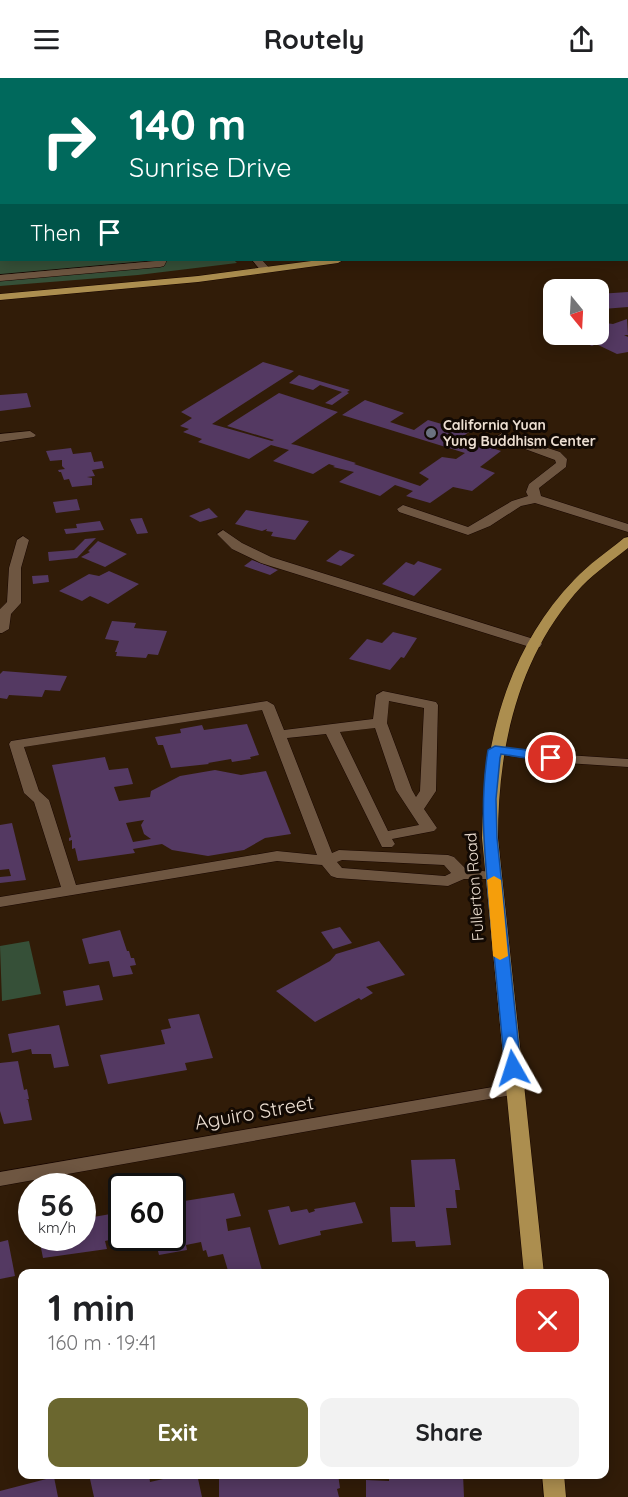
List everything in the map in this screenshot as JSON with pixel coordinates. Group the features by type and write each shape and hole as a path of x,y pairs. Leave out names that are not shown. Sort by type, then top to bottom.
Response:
{"main road":[{"path":"0,297 169,282 331,261"},
{"name":"Fullerton Road","path":"534,1269 493,876 489,799 495,750 514,682 535,644 574,588 628,541"},
{"path":"553,1479 555,1497"}],"street":[{"path":"0,278 160,264 162,261"},
{"path":"258,261 266,270"},
{"path":"0,438 30,435"},
{"path":"502,437 556,455 561,459 562,464 532,487 536,499"},
{"path":"403,509 468,531 479,529 513,503 536,499 628,528"},
{"path":"223,534 237,546 266,560 535,644"},
{"path":"4,629 4,613 14,603 15,568 23,540"},
{"path":"384,836 429,828 404,790 380,723 383,695 431,705 428,791 417,808"},
{"path":"70,891 41,800 32,793 16,744 267,705 327,861 337,873 448,881 461,873 493,876"},
{"path":"278,735 380,723"},
{"path":"331,728 394,857"},
{"path":"495,750 551,758 628,764"},
{"path":"0,902 277,856 327,861 339,855 448,860 461,873"},
{"name":"Aguiro Street","path":"0,1179 516,1089"}],"green space":[{"path":"0,261 235,261 237,263 138,275 0,286"},
{"path":"29,941 41,994 2,1001 0,946"}],"building":[{"path":"628,292 628,307 609,309 609,293"},
{"path":"627,319 628,335 624,335 628,337 628,352 617,354 598,345 609,345 609,323"},
{"name":"California Yuan Yung Buddhism Center","path":"263,362 294,371 212,424 272,441 274,440 227,426 279,393 338,412 291,444 356,463 354,464 420,486 429,479 419,473 442,457 456,459 465,453 342,415 365,400 404,413 390,422 414,430 428,420 469,432 455,442 472,448 478,443 501,451 480,467 495,473 472,491 453,487 430,503 406,496 413,491 395,485 380,496 339,482 354,472 329,464 313,474 273,461 289,450 271,445 249,459 198,442 202,439 183,432 189,429 180,426 192,418 181,412"},
{"path":"299,375 350,390 332,405 325,403 342,392 320,385 313,390 289,383"},
{"path":"27,393 31,407 0,411 0,395"},
{"path":"71,448 73,454 91,452 94,462 102,461 104,468 92,470 95,476 87,477 92,478 92,485 72,487 69,479 64,480 58,470 65,469 62,466 62,460 50,461 46,451"},
{"path":"77,499 80,510 56,513 53,502"},
{"path":"209,508 218,517 200,522 189,516"},
{"path":"246,510 309,521 295,540 271,536 273,532 266,531 267,529 262,531 235,524"},
{"path":"142,518 148,533 137,534 130,519"},
{"path":"100,521 104,530 66,534 64,529 77,528 76,524"},
{"path":"96,538 77,558 49,561 48,552 74,550 85,539"},
{"path":"98,541 127,554 105,567 81,557 90,552 88,551"},
{"path":"340,550 355,555 341,566 326,561"},
{"path":"252,560 278,570 270,575 244,566"},
{"path":"418,561 442,569 414,596 382,584 406,562 414,565"},
{"path":"109,571 139,584 108,604 90,596 82,601 59,591 89,574 99,576"},
{"path":"48,575 49,582 33,584 32,576"},
{"path":"112,621 136,623 134,628 167,631 158,655 148,654 146,658 116,656 119,641 105,639"},
{"path":"393,632 417,638 404,658 401,657 390,670 349,659 367,639 382,643"},
{"path":"3,671 67,676 60,691 45,690 42,697 9,695 7,699 0,698 0,674"},
{"path":"247,724 259,755 250,757 251,759 232,762 231,759 171,768 163,745 158,745 155,737 181,733 180,729 202,725 204,730"},
{"path":"105,757 109,770 128,768 133,784 114,787 119,801 150,797 151,791 180,776 215,770 241,775 266,771 291,834 265,838 244,850 208,856 172,850 162,844 133,849 135,853 78,861 75,848 72,849 72,840 69,841 71,837 52,765","holes":["144,820 141,825 144,834 151,839 133,842 126,823"]},
{"path":"12,823 26,880 0,883 0,877 11,876 9,869 0,870 0,825"},
{"path":"340,927 352,943 333,949 321,932"},
{"path":"120,930 127,951 131,958 134,958 136,965 130,966 133,974 113,977 109,961 89,964 82,939"},
{"path":"379,941 405,975 366,987 373,993 361,1000 359,998 315,1022 276,991 330,961 336,954"},
{"path":"99,985 103,1000 66,1006 63,991"},
{"path":"199,1014 213,1058 185,1063 187,1070 108,1084 100,1055 165,1044 161,1030 171,1028 168,1019"},
{"path":"59,1025 69,1066 54,1068 51,1054 32,1054 31,1049 12,1053 8,1034"},
{"path":"18,1061 24,1090 27,1089 29,1099 26,1100 28,1100 32,1120 4,1124 0,1111 0,1063"},
{"path":"455,1159 460,1190 455,1190 457,1208 446,1208 451,1245 416,1247 415,1241 392,1242 390,1207 415,1207 411,1160"},
{"path":"234,1193 241,1216 226,1219 228,1231 250,1227 262,1269 228,1269 223,1254 208,1257 206,1250 203,1251 201,1242 186,1245 186,1201"},
{"path":"355,1202 363,1223 320,1231 321,1235 279,1245 268,1210 289,1206 291,1212 307,1209 309,1213 315,1211 314,1209"},
{"path":"108,1214 108,1240 105,1241 107,1249 96,1251 96,1217"},
{"path":"8,1240 15,1276 0,1279 0,1242"},
{"path":"42,1251 93,1251 43,1258"},
{"path":"158,1251 181,1251 159,1255"},
{"path":"54,1479 58,1497 0,1497 0,1491"},
{"path":"90,1479 150,1479 150,1482 163,1479 198,1479 202,1497 94,1497"},
{"path":"219,1479 339,1479 340,1488 337,1489 339,1497 219,1497"},
{"path":"389,1479 463,1479 464,1497 366,1497 366,1480 389,1481"}],"slow traffic":[{"path":"494,880 500,956"}],"place":[{"name":"California Yuan Yung Buddhism Center","path":"431,433"}],"route":[{"path":"513,1068 490,838 489,799 494,758 495,750 551,758"}]}
